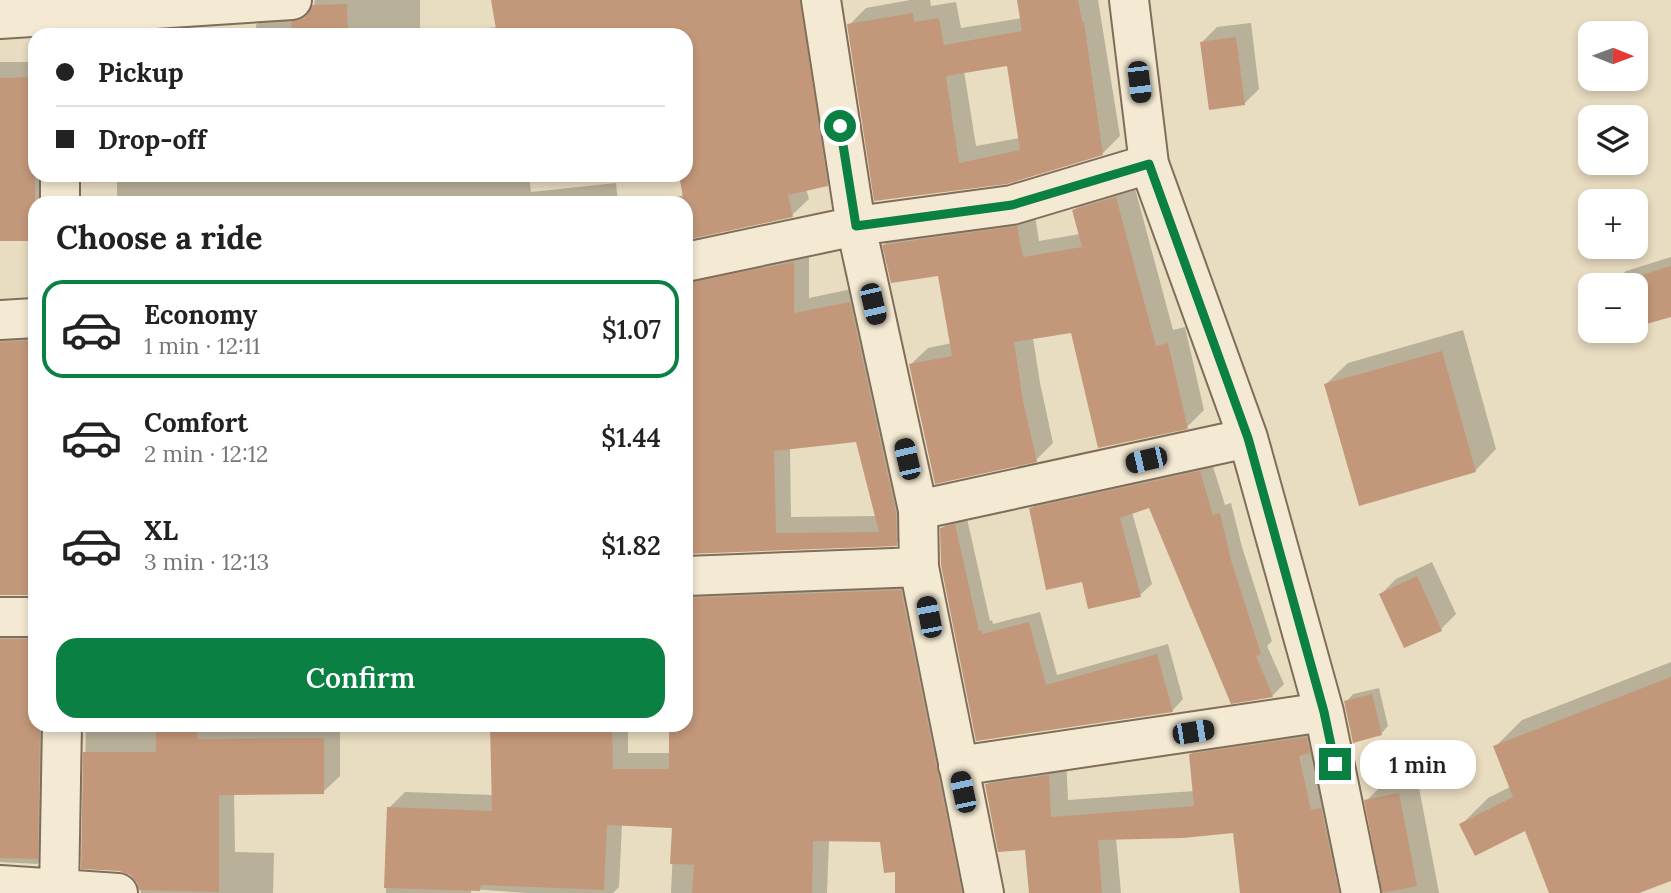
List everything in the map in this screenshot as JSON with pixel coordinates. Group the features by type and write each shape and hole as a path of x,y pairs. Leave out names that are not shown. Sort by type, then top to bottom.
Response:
{"street":[{"path":"0,19 292,0"},
{"path":"821,0 856,226 918,510 919,567 984,893"},
{"path":"1129,0 1149,164 1248,438 1324,712 1361,893"},
{"path":"693,261 856,226 1012,205 1149,164"},
{"path":"0,320 28,318"},
{"path":"918,510 1248,438"},
{"path":"693,576 919,567"},
{"path":"0,617 28,617"},
{"path":"958,766 1324,712"},
{"path":"59,891 62,732"},
{"path":"0,885 118,893"}],"building":[{"path":"491,0 800,0 828,186 788,195 793,217 693,238 693,196 683,196 680,182 693,182 693,28 496,28"},
{"path":"1017,0 1078,0 1084,22 1103,155 1007,184 874,201 847,24 913,13 914,22 939,18 944,45 1022,31","holes":["1007,66 1020,150 959,163 946,76"]},
{"path":"347,4 348,28 291,28 291,22 305,18 313,5"},
{"path":"1236,37 1245,105 1209,110 1200,42"},
{"path":"28,77 28,182 35,182 35,196 28,196 28,241 0,241 0,78"},
{"path":"1116,197 1156,346 1168,343 1188,429 1098,448 1071,333 1014,342 1023,401 1037,462 935,484 909,364 952,356 938,276 891,283 882,245 1017,226 1023,257 1082,247 1072,210"},
{"path":"794,262 794,313 850,302 896,513 897,546 693,554 693,282","holes":["856,442 879,532 776,533 774,451"]},
{"path":"1671,266 1671,317 1648,324 1648,273"},
{"path":"28,340 28,595 0,595 0,342"},
{"path":"1442,351 1476,472 1359,506 1324,384"},
{"path":"1200,471 1213,515 1220,513 1231,560 1261,654 1256,656 1273,697 1231,704 1149,508 1120,518 1141,597 1088,609 1082,582 1046,590 1029,508"},
{"path":"955,524 979,631 982,630 982,634 1029,622 1046,685 1157,654 1173,712 976,741 941,565 940,528"},
{"path":"1417,576 1442,631 1404,648 1379,594"},
{"path":"901,590 962,893 895,893 895,872 884,873 880,842 813,841 812,893 692,893 694,865 670,864 672,828 607,825 604,890 481,885 480,891 384,888 387,807 492,811 490,732 612,732 613,769 669,769 669,732 693,732 693,598"},
{"path":"0,639 28,639 28,732 40,732 38,859 0,858"},
{"path":"1671,677 1671,881 1639,893 1549,893 1525,831 1475,856 1459,824 1513,797 1493,746"},
{"path":"1372,694 1382,735 1353,743 1344,701"},
{"path":"156,732 197,732 197,739 324,738 324,794 219,795 219,892 139,890 130,875 119,871 81,869 83,752 156,752"},
{"path":"1307,737 1310,753 1299,756 1311,810 1321,808 1339,893 1240,893 1233,833 1183,838 1098,840 1102,893 1029,893 1025,850 998,852 985,784 1049,775 1051,817 1194,806 1189,754"},
{"path":"1399,793 1417,886 1382,893 1364,800"}],"route":[{"path":"840,126 856,226 1012,205 1149,164 1248,438 1324,712 1335,764"}]}
